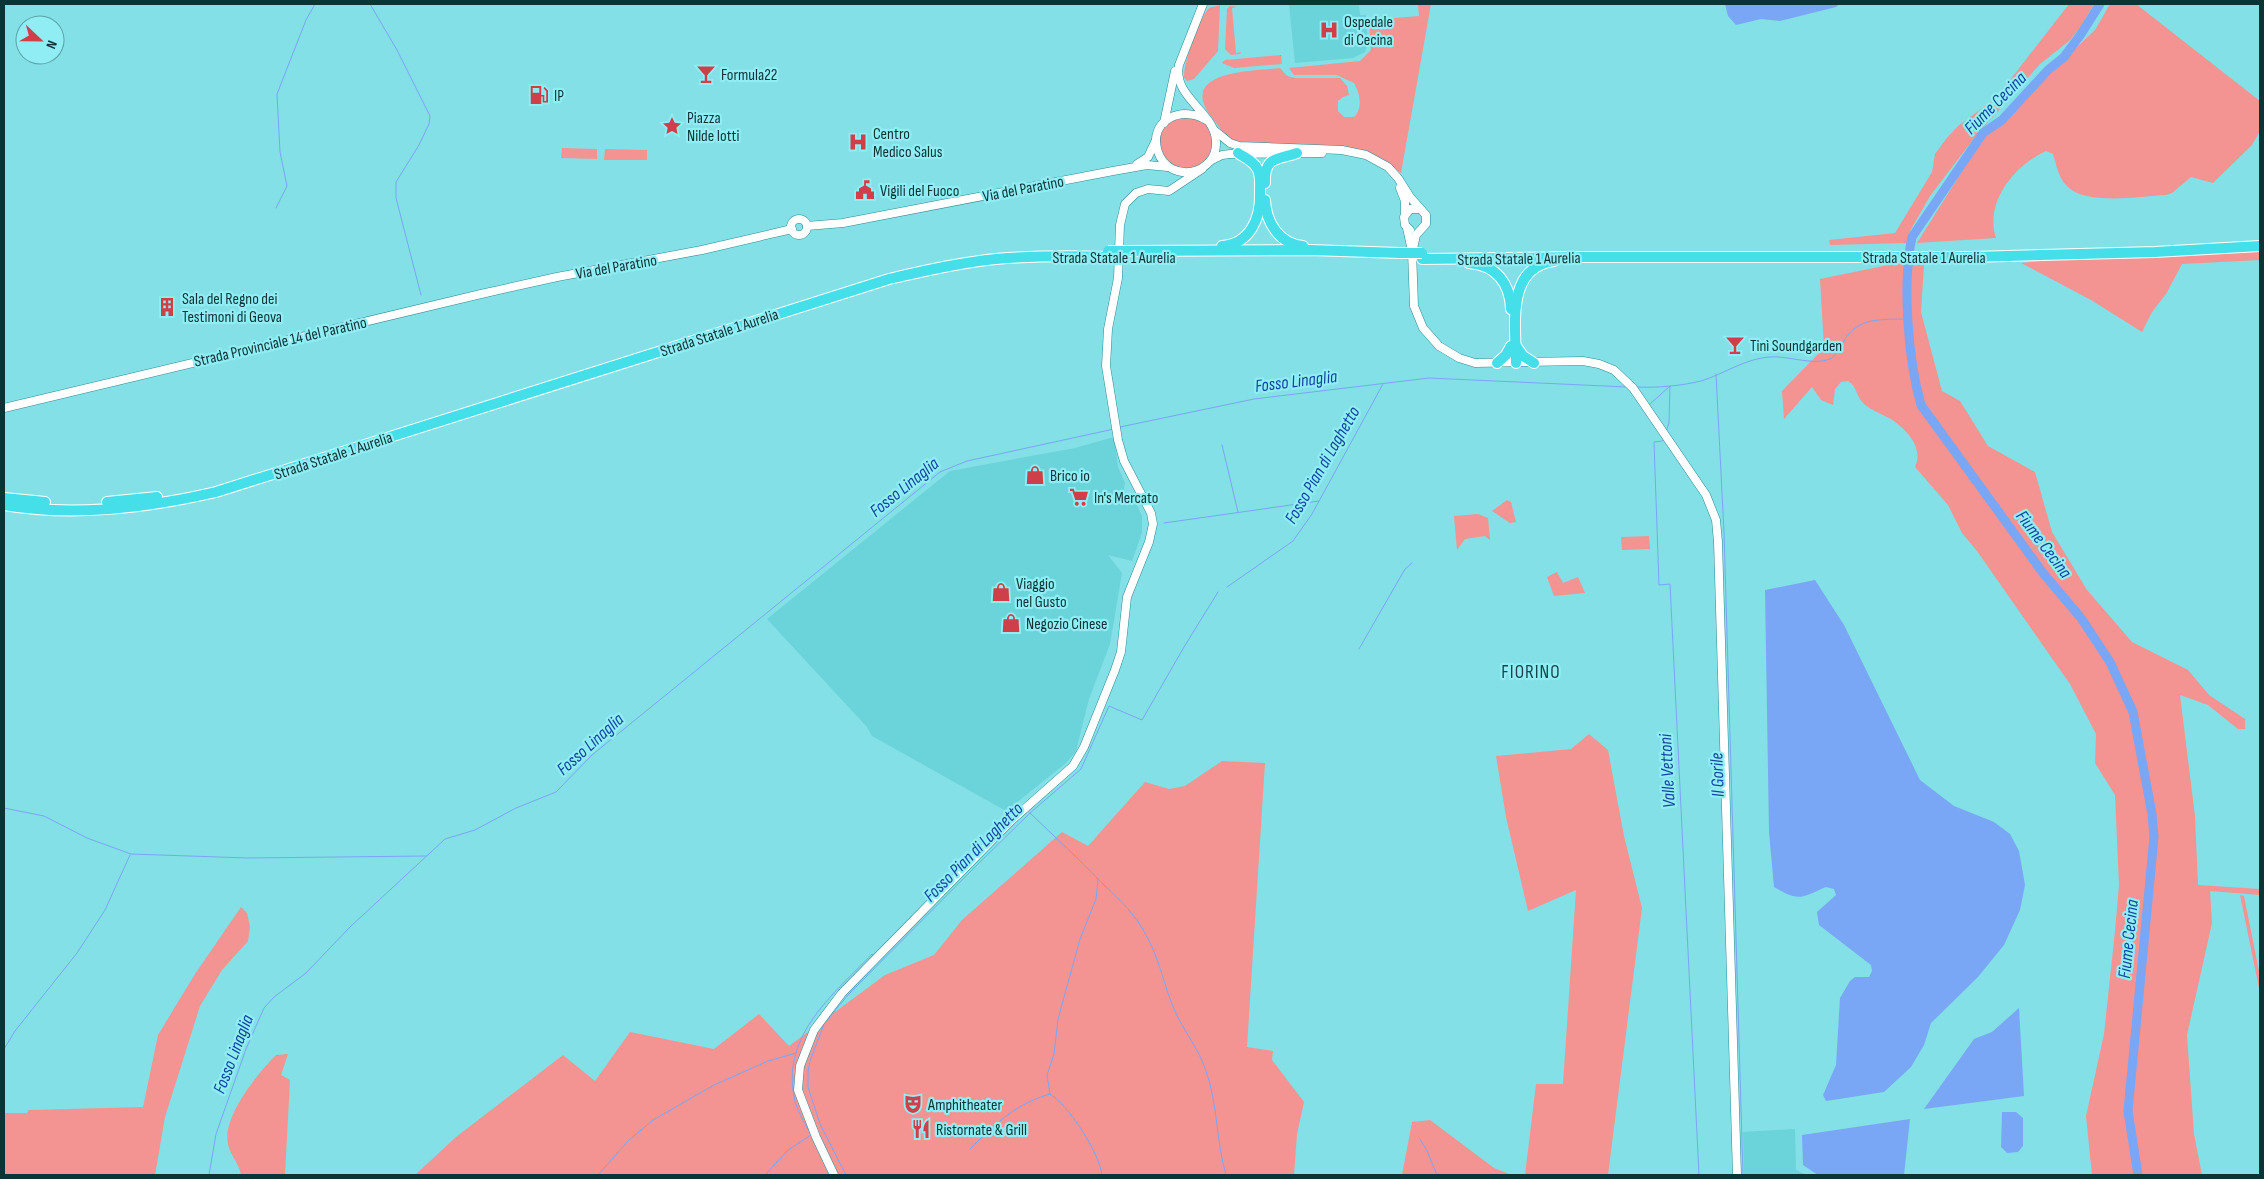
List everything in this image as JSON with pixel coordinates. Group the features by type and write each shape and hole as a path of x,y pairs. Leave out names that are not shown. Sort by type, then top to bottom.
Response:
{"highway":[{"path":"1197,250 1203,246 1235,243 1249,232 1257,219 1261,203 1259,172 1250,160 1238,153"},
{"path":"1297,153 1278,157 1268,164 1265,175 1266,207 1271,224 1279,235 1290,243 1305,246 1310,250"},
{"name":"Strada Statale 1 Aurelia","path":"1972,254 2260,240"},
{"name":"Strada Statale 1 Aurelia","path":"1419,254 1459,259 2154,252 2260,246"},
{"name":"Strada Statale 1 Aurelia","path":"4,498 80,504 183,494 214,486 844,285 888,273 930,264 1006,253 1053,250 1108,254"},
{"name":"Strada Statale 1 Aurelia","path":"1126,254 1197,250 1310,250 1400,256"},
{"name":"Strada Statale 1 Aurelia","path":"4,505 25,508 81,510 132,508 192,498 889,279 1006,258 1108,254 1309,257 1400,256 1577,250 1874,255"},
{"path":"1514,363 1516,301 1522,283 1530,273 1542,264 1572,261 1576,257"},
{"path":"1459,259 1491,269 1504,282 1511,303 1514,346 1523,356 1534,363"},
{"path":"1497,363 1514,346"}],"main road":[{"path":"1121,170 1144,161 1150,154 1164,123 1173,77 1203,4"},
{"path":"1182,58 1177,75 1180,84 1222,138 1239,146 1342,150 1366,155 1393,172 1419,209"},
{"path":"1164,123 1179,114 1189,113 1199,115 1208,121"},
{"path":"834,1175 816,1137 798,1090 800,1066 814,1030 842,993 1012,820 1073,766 1084,747 1115,670 1120,652 1129,589 1149,542 1153,524 1148,508 1125,466 1117,435 1107,376 1106,349 1117,287 1123,210 1128,200 1139,191 1174,189 1188,176 1202,169 1216,151 1214,129"},
{"path":"1156,140 1157,150 1161,159 1168,167 1176,172 1185,173 1202,169"},
{"path":"1210,161 1222,155 1238,153 1350,154 1372,161 1388,172 1400,187 1405,201 1403,220 1419,254"},
{"path":"1121,170 1147,165 1168,167"},
{"name":"Via del Paratino","path":"558,277 702,250 792,229 795,234 800,234 805,231 806,226 843,223 1121,170"},
{"path":"1174,189 1178,178 1176,172"},
{"path":"1405,213 1413,208 1419,209 1424,212 1426,219 1424,226 1420,230 1412,231 1407,228"},
{"path":"1420,230 1414,306 1418,320 1439,346 1459,358 1475,363 1591,362 1614,370 1628,381 1639,395 1706,495 1714,512 1717,528 1736,1175"},
{"name":"Strada Provinciale 14 del Paratino","path":"4,408 558,277"}],"shaded area":[{"name":"Ospedale di Cecina","path":"1289,4 1359,4 1360,15 1366,15 1368,44 1365,52 1353,58 1295,63"},
{"path":"1418,4 1431,4 1401,173 1371,154 1358,149 1240,144 1227,135 1210,115 1203,100 1204,89 1212,81 1239,72 1280,68 1287,76 1295,78 1340,78 1347,86 1349,95 1338,101 1338,111 1344,117 1354,117 1359,110 1360,101 1354,83 1337,75 1294,75 1289,68 1360,61 1371,50 1369,20 1419,16"},
{"path":"1725,4 1839,4 1836,7 1780,21 1761,19 1736,25 1728,16"},
{"path":"2069,4 2094,4 2079,29 2069,41 2040,64 1975,137 1930,196 1910,231 1908,243 1830,245 1829,240 1895,233 1932,172 1935,154 1946,139 1958,126 1996,98"},
{"path":"2110,4 2136,4 2260,101 2260,131 2252,145 2213,183 2191,177 2172,193 2166,195 2128,198 2100,198 2075,192 2062,179 2053,154 2046,151 2023,165 2013,175 1998,198 1994,211 1993,225 1996,238 1917,243 1984,136 2095,30"},
{"path":"1220,5 1218,51 1194,79 1187,81 1184,77 1185,70 1189,51 1197,30 1209,8"},
{"path":"1230,6 1237,7 1232,8 1236,53 1241,52 1240,54 1231,55 1225,49 1227,9"},
{"path":"1281,55 1282,64 1234,68 1222,63 1225,60"},
{"path":"1186,116 1205,124 1213,143 1205,162 1186,170 1167,162 1159,143 1167,124"},
{"path":"562,148 597,149 597,159 561,158"},
{"path":"605,149 647,150 647,160 604,160"},
{"path":"2260,250 2260,260 2182,264 2166,294 2152,312 2142,332 2091,300 2021,263 2065,259"},
{"path":"1898,263 1924,265 1921,312 1942,391 1960,401 1988,446 2035,472 2052,532 2087,590 2132,642 2188,670 2209,695 2245,719 2245,729 2238,729 2208,705 2180,695 2195,816 2198,885 2260,889 2260,895 2210,891 2212,923 2187,1035 2194,1134 2202,1175 2092,1175 2086,1116 2104,1034 2115,931 2119,885 2115,795 2095,763 2096,734 2070,684 1977,551 1962,533 1948,505 1915,467 1917,460 1916,446 1903,428 1866,405 1848,381 1841,382 1835,389 1833,405 1821,400 1812,387 1784,419 1782,391 1824,348 1820,279"},
{"path":"1114,437 1118,467 1125,483 1124,489 1129,498 1135,501 1142,516 1142,533 1132,561 1108,555 1122,573 1110,644 1089,699 1076,751 1066,763 1006,811 872,736 867,727 767,619 950,471 1075,448"},
{"path":"1507,500 1511,502 1516,522 1510,523 1492,511"},
{"path":"1478,514 1488,518 1490,540 1485,536 1465,539 1457,550 1454,516"},
{"path":"1649,536 1650,549 1622,550 1621,537"},
{"path":"1557,572 1563,583 1578,577 1585,593 1554,596 1547,577"},
{"path":"1815,580 1844,625 1920,780 1954,806 1994,822 2010,834 2019,851 2025,885 2020,910 2004,945 1978,977 1931,1023 1924,1045 1911,1067 1884,1092 1826,1101 1823,1095 1836,1065 1840,998 1850,981 1855,977 1869,977 1872,971 1871,965 1819,925 1817,912 1836,895 1834,889 1826,887 1800,897 1789,895 1774,887 1769,832 1765,590"},
{"path":"1589,734 1608,750 1624,836 1642,908 1608,1175 1525,1175 1536,1084 1563,1084 1576,890 1528,911 1506,817 1496,756 1571,749"},
{"path":"1222,761 1265,763 1247,1047 1273,1051 1272,1060 1304,1102 1297,1134 1294,1175 415,1175 456,1137 563,1055 595,1081 630,1032 714,1049 759,1014 789,1046 885,975 934,955 962,920 1062,832 1088,846 1145,782 1169,789 1185,786"},
{"path":"2240,895 2244,896 2260,976 2260,993"},
{"path":"241,907 247,913 250,927 248,941 222,970 200,1006 165,1117 155,1175 4,1175 4,1113 27,1113 29,1110 143,1107 158,1035 195,974"},
{"path":"2019,1008 2024,1096 1924,1109 1974,1039 1992,1032"},
{"path":"288,1054 281,1075 290,1080 285,1175 241,1175 228,1144 230,1121 243,1096 260,1073 276,1055"},
{"path":"2002,1112 2016,1112 2023,1118 2023,1146 2018,1152 2007,1153 2001,1147"},
{"path":"1910,1119 1904,1175 1818,1175 1803,1165 1802,1135"},
{"path":"1430,1120 1494,1168 1512,1175 1402,1175 1412,1122"},
{"path":"1795,1129 1796,1170 1807,1175 1744,1175 1743,1132"}],"waterway":[{"path":"276,208 287,186 280,152 277,94 306,20 315,4"},
{"path":"370,4 397,50 430,116 429,124 419,145 396,182 396,198 421,295"},
{"name":"Fiume Cecina","path":"2100,4 2064,57 2048,70 2002,120 1983,133 1912,237 1907,277 1907,299 1910,344 1916,387 1921,405 2043,573 2081,618 2110,662 2133,712 2152,814 2154,837 2128,1111 2138,1175"},
{"name":"Fosso Linaglia","path":"1636,387 1668,386 1701,381 1760,358 1783,357 1823,361 1835,356 1850,333 1864,323 1880,320 1908,319"},
{"name":"Il Gorile","path":"1716,374 1724,532 1743,1175"},
{"name":"Fosso Linaglia","path":"1120,427 1254,399 1429,378 1627,387"},
{"name":"Fosso Pian di Laghetto","path":"1227,587 1293,541 1312,514 1383,384"},
{"path":"1650,404 1670,386"},
{"name":"Valle Vettoni","path":"1666,432 1669,423 1670,386"},
{"name":"Fosso Linaglia","path":"209,1175 216,1134 246,1049 264,1008 274,997 306,973 350,927 445,839 475,830 516,808 556,792 592,755 940,472 967,461 1114,429"},
{"name":"Valle Vettoni","path":"1664,438 1662,441 1654,442 1659,585 1670,584 1699,1175"},
{"path":"1222,445 1238,512"},
{"path":"1164,523 1319,501"},
{"path":"1359,649 1405,569 1412,563"},
{"name":"Fosso Pian di Laghetto","path":"846,1175 820,1124 808,1087 810,1061 824,1024 848,995 974,868 1030,813 1081,769 1109,706 1142,720 1218,592"},
{"path":"4,808 44,816 87,838 131,854 248,858 426,856"},
{"path":"1030,813 1122,903 1133,915 1147,937 1175,1011 1206,1071 1213,1097 1220,1149 1226,1175"},
{"path":"4,1049 15,1031 77,953 105,910 130,855"},
{"path":"1098,879 1096,899 1080,939 1058,1019 1054,1054 1047,1075 1050,1094 1066,1108 1082,1130 1100,1165 1102,1175"},
{"path":"765,1175 788,1150 811,1135 795,1101 792,1074 796,1053 803,1034 827,1000 873,955"},
{"path":"598,1175 628,1141 653,1120 714,1085 768,1061 796,1053"},
{"path":"970,1149 997,1123 1016,1109 1050,1094"},
{"path":"1420,1139 1437,1175"}],"place":[{"name":"Ospedale di Cecina","path":"1329,30"},
{"name":"Formula22","path":"706,74"},
{"name":"IP","path":"539,95"},
{"name":"Piazza Nilde Iotti","path":"672,126"},
{"name":"Centro Medico Salus","path":"858,142"},
{"name":"Vigili del Fuoco","path":"865,190"},
{"name":"Sala del Regno dei Testimoni di Geova","path":"167,307"},
{"name":"Tinì Soundgarden","path":"1735,345"},
{"name":"Brico io","path":"1035,475"},
{"name":"In's Mercato","path":"1079,497"},
{"name":"Viaggio nel Gusto","path":"1001,592"},
{"name":"Negozio Cinese","path":"1011,623"},
{"name":"Amphitheater","path":"913,1104"},
{"name":"Ristornate & Grill","path":"921,1129"}],"district":[{"name":"FIORINO","path":"1531,671"}]}
